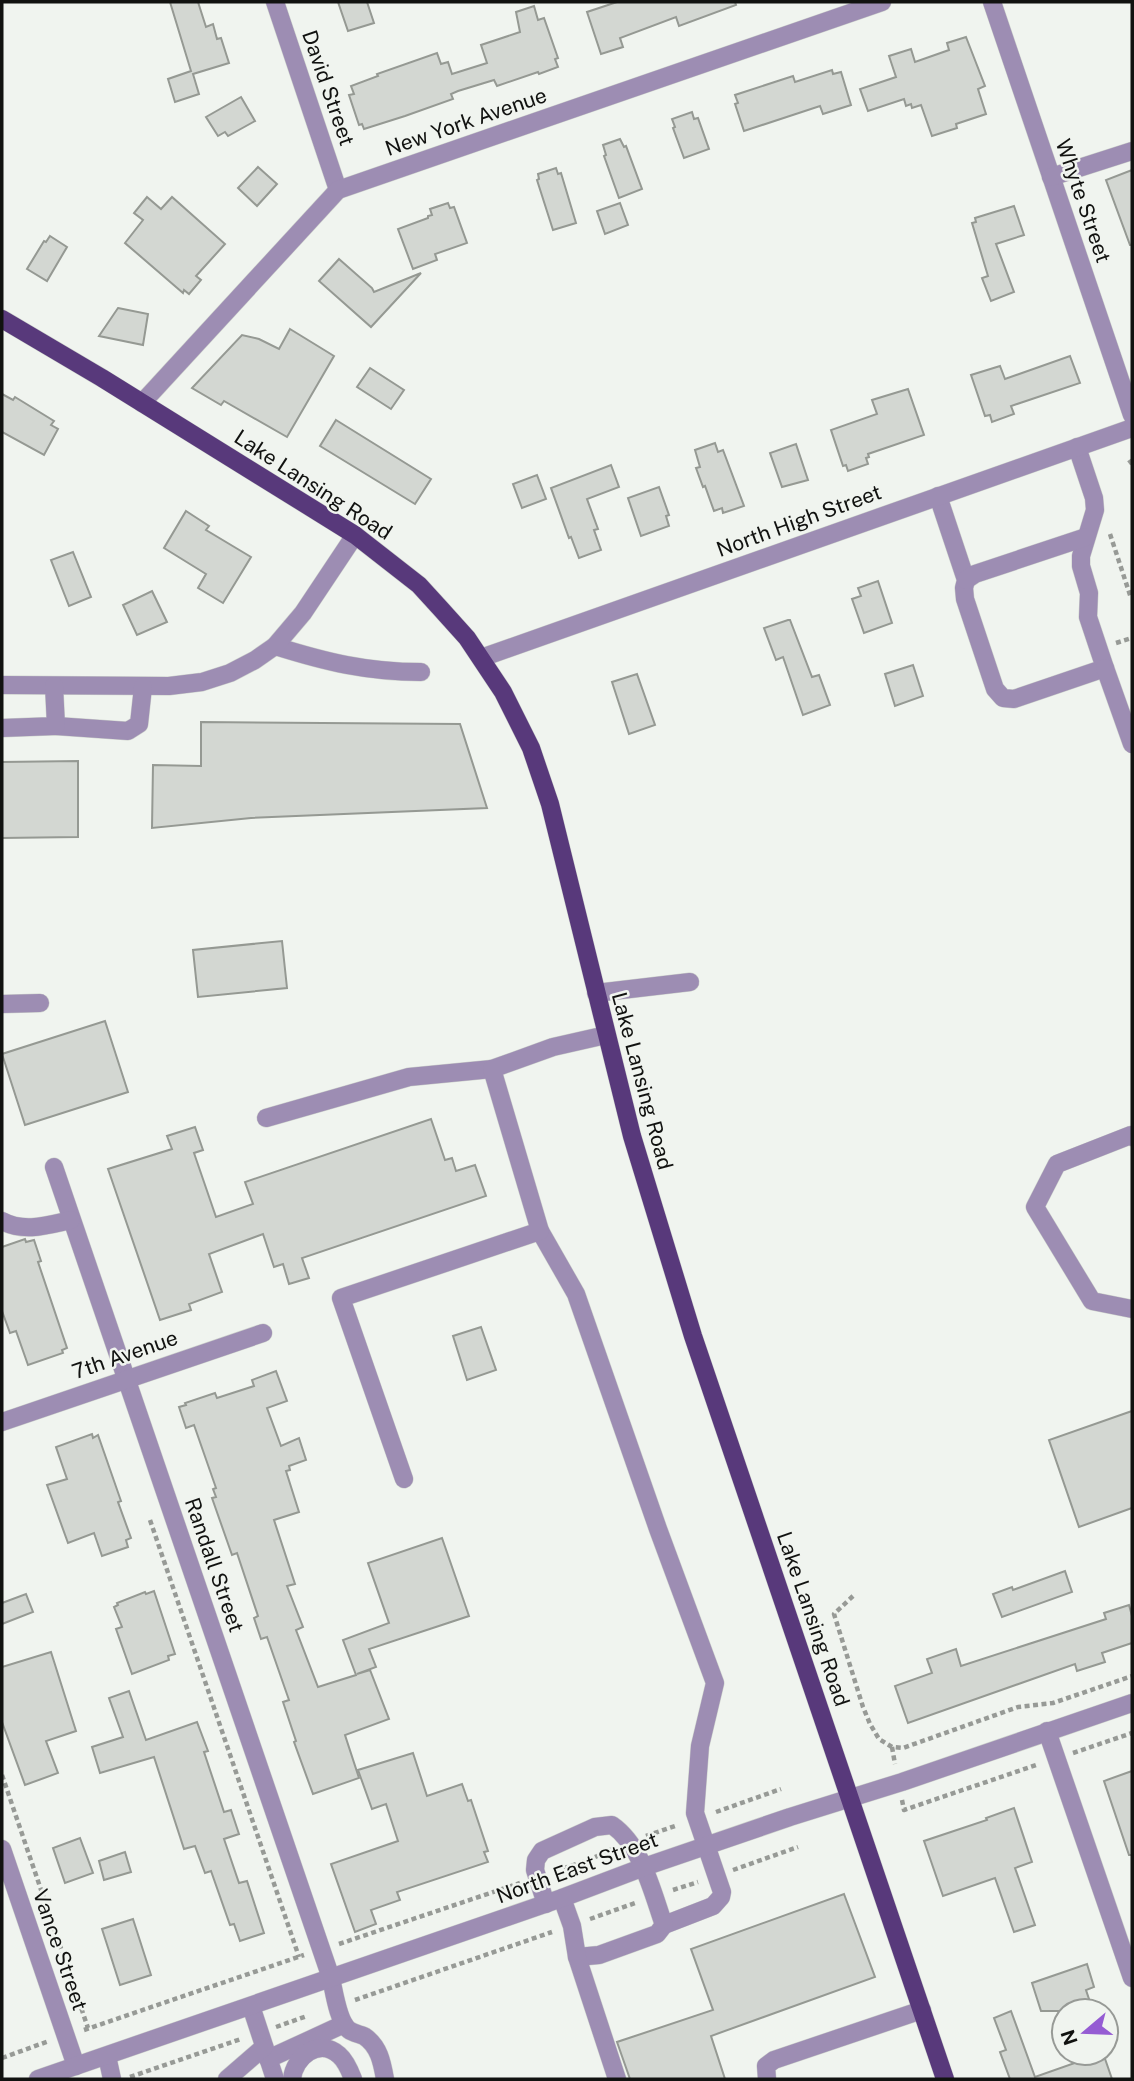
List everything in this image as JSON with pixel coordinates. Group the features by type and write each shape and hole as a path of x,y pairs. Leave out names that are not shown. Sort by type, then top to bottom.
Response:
{"main road":[{"name":"Lake Lansing Road","path":"2,319 355,535 419,586 459,629 481,658 514,713 543,780 558,831 606,1035 648,1191 693,1336 945,2079"}],"street":[{"name":"David Street","path":"275,2 338,190"},
{"name":"New York Avenue","path":"142,403 338,190 882,2"},
{"name":"Whyte Street","path":"992,2 1132,415"},
{"path":"1051,177 1132,151"},
{"name":"North High Street","path":"481,658 1132,428"},
{"path":"1077,447 1094,498 1095,510 1081,556 1081,566 1089,593 1088,617 1132,744"},
{"path":"938,496 966,580 965,599 995,689 1003,698 1014,699 1105,668"},
{"path":"2,685 143,687 202,682 230,673 275,646 303,612 355,535"},
{"path":"966,580 975,574 1086,537"},
{"path":"275,646 324,662 387,672 421,672"},
{"path":"54,686 56,726"},
{"path":"2,728 56,726 128,731 139,724 143,687"},
{"path":"596,993 690,982"},
{"path":"2,1004 40,1003"},
{"path":"266,1118 409,1077 492,1069 553,1047 606,1035"},
{"path":"492,1069 540,1231 576,1294 715,1683 701,1746 695,1812 722,1892 721,1897 713,1906 664,1924 657,1934 599,1955 577,1957"},
{"path":"1132,1137 1057,1164 1035,1208 1092,1301 1132,1309"},
{"name":"Randall Street","path":"54,1167 331,1978 344,2024"},
{"path":"2,1221 12,1227 32,1228 71,1220"},
{"path":"404,1479 341,1298 540,1231"},
{"name":"7th Avenue","path":"2,1422 263,1333"},
{"name":"North East Street","path":"38,2079 554,1901 644,1867 1132,1703"},
{"path":"1048,1731 1132,1979"},
{"path":"617,2079 577,1957 572,1926 537,1878 536,1860 542,1851 595,1827 612,1825 624,1833 644,1867 664,1924"},
{"name":"Vance Street","path":"2,1849 76,2066"},
{"path":"251,2006 275,2079"},
{"path":"767,2079 766,2066 774,2060 922,2010"},
{"path":"227,2079 264,2046 344,2024 349,2030 374,2043 380,2056 384,2079"},
{"path":"292,2079 293,2070 300,2057 345,2040 358,2042 367,2050 372,2061 372,2079"},
{"path":"313,2050 327,2049 339,2055 353,2079"},
{"path":"107,2056 112,2079"}],"path":[{"path":"1106,525 1131,598"},
{"path":"149,1516 299,1957"},
{"path":"853,1596 834,1614 863,1707 879,1739 892,1747 903,1748 1018,1707 1053,1703 1132,1676"},
{"path":"2,1775 88,2028"},
{"path":"2,2058 537,1878 781,1789"},
{"path":"123,2079 264,2046 337,2006 798,1847"},
{"path":"148,2071 151,2079"}],"building":[{"path":"170,2 198,2 206,27 213,24 217,39 221,38 229,63 193,74 199,94 175,102 168,79 191,71"},
{"path":"338,2 367,2 374,23 348,31"},
{"path":"617,2 735,2 736,5 679,26 676,17 620,38 623,47 601,54 587,12"},
{"path":"534,6 538,20 544,18 558,58 555,59 558,67 497,86 494,80 458,91 451,94 453,99 405,116 364,129 362,124 359,125 349,95 354,94 351,86 437,53 441,64 448,62 452,74 487,63 481,45 520,32 516,12"},
{"path":"966,37 985,86 978,89 986,114 932,136 921,105 912,108 911,104 906,106 904,99 868,111 860,89 896,77 889,56 911,49 915,62 949,50 947,43"},
{"path":"832,70 833,74 841,72 851,105 823,114 820,106 744,131 735,104 738,103 735,95 793,76 795,82"},
{"path":"241,97 255,121 228,136 225,132 218,136 206,117"},
{"path":"692,112 694,119 698,118 709,149 684,158 672,119"},
{"path":"620,139 624,147 626,146 642,189 619,198 604,156 603,145"},
{"path":"258,167 277,184 257,206 238,188"},
{"path":"556,168 558,174 561,173 576,223 553,230 537,180 538,174"},
{"path":"1132,170 1132,245 1130,245 1106,180"},
{"path":"147,197 161,209 172,197 225,244 196,276 201,280 189,294 184,290 183,293 125,243 143,220 134,213"},
{"path":"448,203 450,208 454,207 467,243 435,254 437,260 413,269 398,229 428,218 432,215 430,209"},
{"path":"620,203 628,225 605,234 597,211"},
{"path":"1014,206 1024,235 996,244 1014,292 991,301 982,278 988,276 972,223 976,222 975,218"},
{"path":"50,236 67,247 47,281 27,269"},
{"path":"339,259 374,292 421,273 371,327 319,281"},
{"path":"118,308 148,314 143,345 99,336"},
{"path":"290,329 334,356 287,437 224,401 221,405 192,388 242,335 259,339 279,349"},
{"path":"1070,356 1080,383 1011,406 1014,414 992,422 990,415 985,416 971,375 1000,366 1005,379"},
{"path":"370,368 404,390 391,409 357,387"},
{"path":"908,389 924,435 868,454 868,464 848,471 846,465 843,466 831,430 877,414 872,400"},
{"path":"2,394 13,400 15,397 54,421 51,425 58,429 44,455 2,432"},
{"path":"336,420 431,479 415,504 320,446"},
{"path":"715,443 718,452 723,450 744,506 723,513 722,508 714,511 696,468 700,467 695,450"},
{"path":"796,444 808,480 782,487 770,453"},
{"path":"611,465 619,487 587,499 598,529 594,530 601,550 579,558 551,488"},
{"path":"537,475 546,499 522,508 513,484"},
{"path":"659,487 669,515 666,516 669,526 641,536 628,498"},
{"path":"186,511 209,526 206,530 251,557 223,603 198,588 206,574 164,548"},
{"path":"73,552 91,597 69,606 51,560"},
{"path":"878,581 892,623 864,633 852,599 861,596 858,588"},
{"path":"152,591 167,622 137,635 123,605"},
{"path":"788,620 812,677 819,675 830,705 803,715 783,657 776,660 764,628"},
{"path":"913,665 923,696 895,706 885,674"},
{"path":"637,674 655,725 629,734 612,682"},
{"path":"201,722 460,724 487,808 251,818 152,828 153,765 201,766"},
{"path":"78,761 78,837 2,838 2,762"},
{"path":"282,941 287,988 198,997 193,950"},
{"path":"105,1021 128,1092 25,1125 2,1054"},
{"path":"431,1119 445,1160 452,1158 456,1171 475,1165 486,1196 302,1258 309,1278 289,1284 283,1264 274,1267 263,1234 209,1254 222,1292 189,1304 191,1310 160,1320 108,1169 172,1149 167,1136 195,1127 203,1150 194,1153 216,1217 253,1204 245,1182"},
{"path":"25,1239 26,1242 34,1240 41,1261 38,1262 67,1348 62,1350 63,1353 28,1365 16,1331 10,1333 2,1311 2,1247"},
{"path":"481,1327 496,1370 467,1380 453,1336"},
{"path":"276,1371 287,1401 267,1408 281,1446 299,1438 306,1460 289,1466 290,1470 286,1471 299,1512 274,1520 295,1584 287,1586 303,1627 296,1630 318,1687 356,1675 343,1640 389,1623 368,1563 442,1538 469,1616 369,1649 376,1667 357,1674 370,1670 389,1719 345,1735 359,1778 313,1794 283,1702 289,1700 267,1637 261,1639 254,1618 258,1616 237,1553 232,1555 212,1498 216,1497 213,1489 216,1488 194,1425 186,1428 179,1407 215,1393 217,1398 254,1386 252,1380"},
{"path":"1132,1411 1132,1508 1079,1527 1049,1440"},
{"path":"92,1434 93,1438 98,1435 131,1538 126,1540 128,1547 102,1556 94,1533 68,1543 47,1485 67,1479 56,1447"},
{"path":"1065,1571 1072,1592 1002,1617 993,1594 1012,1587 1013,1590"},
{"path":"154,1591 175,1654 168,1656 169,1660 132,1674 116,1629 122,1627 114,1607 117,1603"},
{"path":"26,1594 33,1612 2,1624 2,1603"},
{"path":"1129,1605 1132,1616 1132,1643 1102,1653 1105,1662 1077,1671 1075,1664 908,1723 895,1686 932,1673 927,1659 956,1649 961,1666 1106,1619 1104,1613"},
{"path":"51,1652 76,1731 46,1741 58,1773 25,1785 2,1722 2,1667"},
{"path":"129,1691 146,1740 197,1722 208,1751 204,1752 224,1812 231,1810 239,1834 224,1839 239,1883 247,1881 264,1933 240,1941 234,1924 230,1925 211,1871 205,1873 195,1846 184,1849 154,1757 100,1773 92,1747 123,1737 109,1698"},
{"path":"413,1753 427,1796 462,1784 468,1801 471,1800 488,1851 484,1852 488,1862 397,1892 400,1900 371,1910 376,1924 355,1932 331,1864 398,1841 386,1804 372,1809 358,1770"},
{"path":"1132,1771 1132,1855 1129,1855 1104,1781"},
{"path":"1014,1808 1032,1862 1015,1868 1035,1925 1014,1932 995,1878 943,1896 924,1841"},
{"path":"80,1838 93,1873 65,1883 53,1848"},
{"path":"125,1852 131,1872 104,1880 99,1861"},
{"path":"844,1894 875,1977 711,2036 725,2079 630,2079 617,2042 713,2010 691,1949"},
{"path":"133,1919 151,1975 120,1985 102,1929"},
{"path":"1087,1964 1094,1987 1086,1990 1088,1997 1050,1997 1050,2011 1041,2011 1032,1983"},
{"path":"1011,2011 1035,2077 1063,2067 1108,2067 1112,2079 1010,2079 1000,2052 1006,2050 994,2018"}]}
